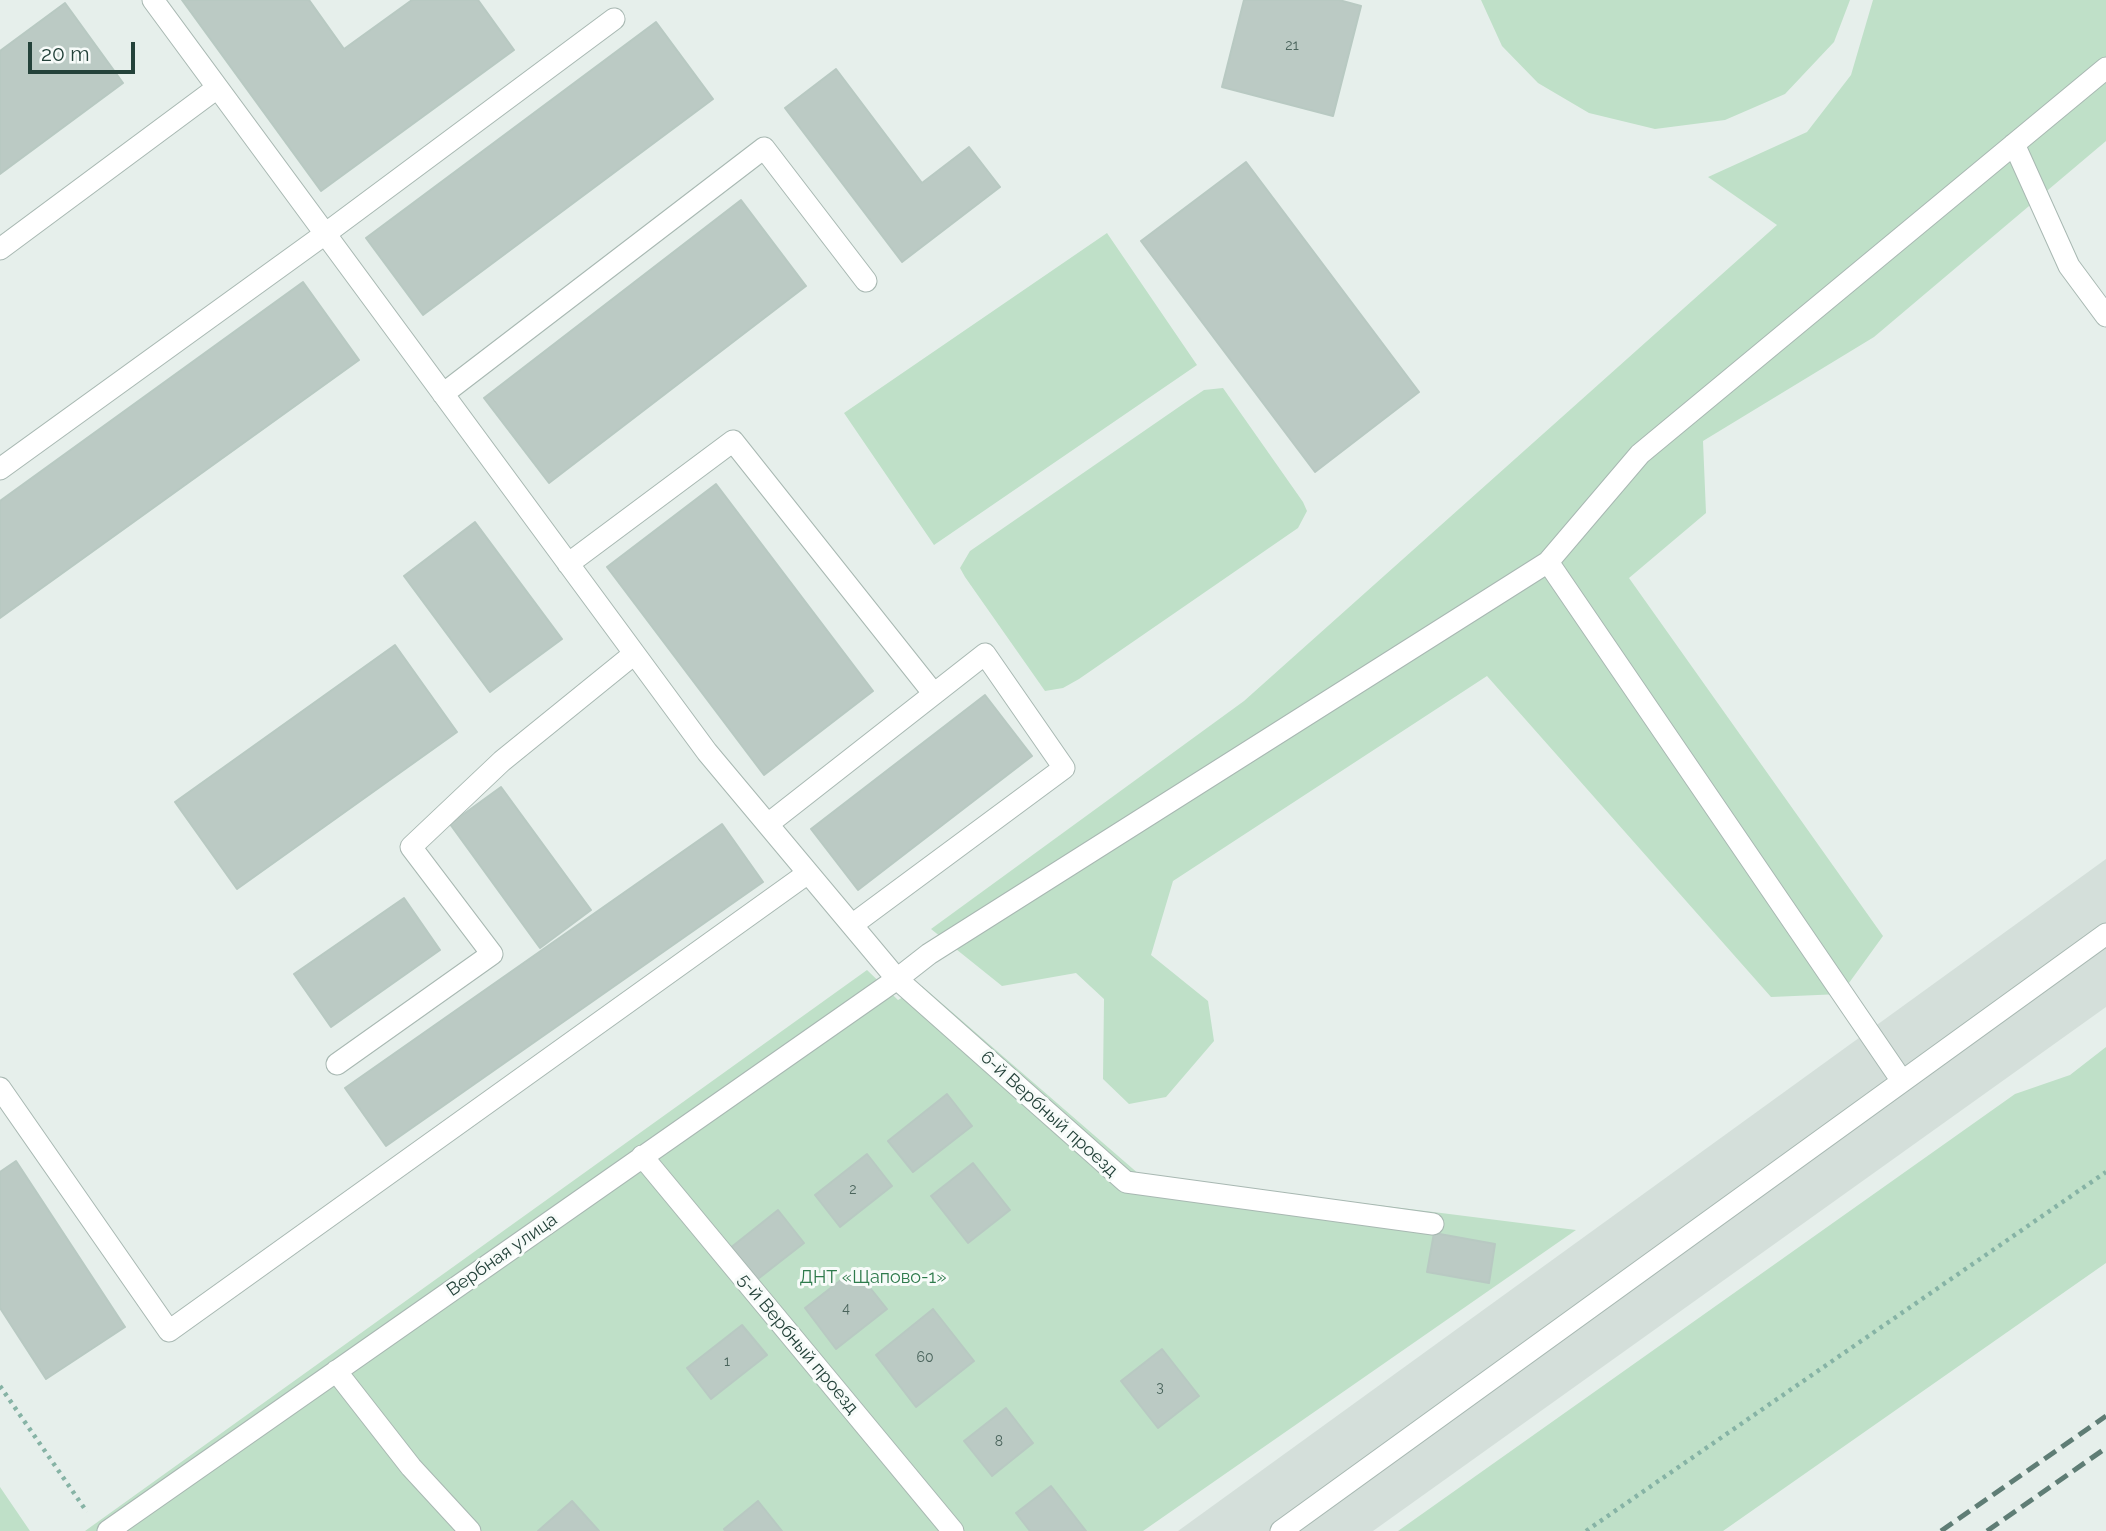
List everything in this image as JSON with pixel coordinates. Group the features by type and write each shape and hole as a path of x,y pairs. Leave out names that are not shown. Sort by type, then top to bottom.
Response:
{"street":[{"name":"6-й Вербный проезд","path":"153,0 707,752 897,979 1126,1182 1433,1224"},
{"path":"0,469 326,234 614,19"},
{"name":"Вербная улица","path":"100,1526 336,1371 929,954 1548,562 1640,454 2106,68"},
{"path":"0,249 218,88"},
{"path":"2014,144 2069,266 2106,316"},
{"path":"443,394 764,148 866,281"},
{"path":"568,564 733,441 934,694"},
{"path":"1548,562 1902,1081"},
{"path":"337,1064 492,954 411,847 502,761 635,653"},
{"path":"768,824 985,654 1064,768 852,926"},
{"path":"0,1087 169,1331 808,873"},
{"path":"1281,1531 2106,934"},
{"name":"5-й Вербный проезд","path":"642,1156 953,1531"},
{"path":"336,1371 411,1466 470,1531"}],"path":[{"path":"1586,1531 2106,1172"},
{"path":"0,1386 100,1526"}],"shaded area":[{"path":"2106,859 2106,1007 1373,1531 1178,1531"}],"green space":[{"path":"1481,0 1850,0 1834,42 1785,94 1725,120 1655,129 1589,113 1538,83 1502,46"},
{"path":"1873,0 2106,0 2106,141 1874,337 1703,441 1706,513 1629,578 1883,936 1841,994 1771,997 1487,676 1173,881 1151,955 1208,1001 1214,1041 1166,1097 1129,1104 1103,1079 1104,999 1076,973 1002,986 931,929 1244,701 1777,225 1708,177 1807,132 1851,75"},
{"path":"1107,233 1197,365 934,545 844,413"},
{"path":"1223,388 1303,502 1307,511 1298,528 1079,679 1063,688 1045,691 960,568 970,551 1189,400 1204,390"},
{"name":"ДНТ «Щапово-1»","path":"867,970 898,1000 922,986 1140,1175 1576,1230 1143,1531 85,1531"},
{"path":"2106,1047 2106,1263 1723,1531 1398,1531 2015,1094 2070,1075"},
{"path":"0,1487 30,1531 0,1531"}],"building":[{"path":"182,0 309,0 344,49 412,0 478,0 514,50 321,191"},
{"path":"1244,0 1339,0 1361,6 1333,116 1222,87"},
{"path":"65,3 123,83 0,174 0,51"},
{"path":"656,22 713,99 423,315 366,238"},
{"path":"836,69 922,183 969,147 1000,187 902,262 785,108"},
{"path":"1246,162 1419,392 1315,472 1141,241"},
{"path":"741,200 806,286 549,483 484,398"},
{"path":"303,282 359,360 0,618 0,501"},
{"path":"716,484 873,691 764,775 607,567"},
{"path":"475,522 562,639 490,692 404,576"},
{"path":"395,645 457,732 237,889 175,802"},
{"path":"985,695 1032,756 858,890 811,829"},
{"path":"501,787 591,910 540,948 450,824"},
{"path":"722,824 763,882 386,1146 345,1088"},
{"path":"404,898 440,950 331,1027 294,974"},
{"path":"947,1094 972,1126 913,1172 888,1141"},
{"path":"867,1154 892,1186 840,1227 815,1195"},
{"path":"16,1161 125,1327 46,1379 0,1308 0,1172"},
{"path":"973,1163 1010,1210 968,1243 931,1196"},
{"path":"778,1210 804,1243 754,1282 729,1249"},
{"path":"1434,1233 1495,1244 1489,1283 1427,1272"},
{"path":"855,1269 887,1309 836,1349 805,1308"},
{"path":"933,1309 974,1361 916,1407 876,1355"},
{"path":"742,1325 767,1355 711,1399 687,1368"},
{"path":"1162,1349 1199,1396 1158,1428 1121,1381"},
{"path":"1006,1408 1033,1443 992,1476 964,1441"},
{"path":"1051,1486 1086,1531 1030,1531 1016,1513"},
{"path":"572,1501 599,1531 538,1531"},
{"path":"758,1501 782,1531 725,1531 724,1529"}],"railway":[{"path":"1941,1531 2106,1416"},
{"path":"1987,1531 2106,1448"}]}
